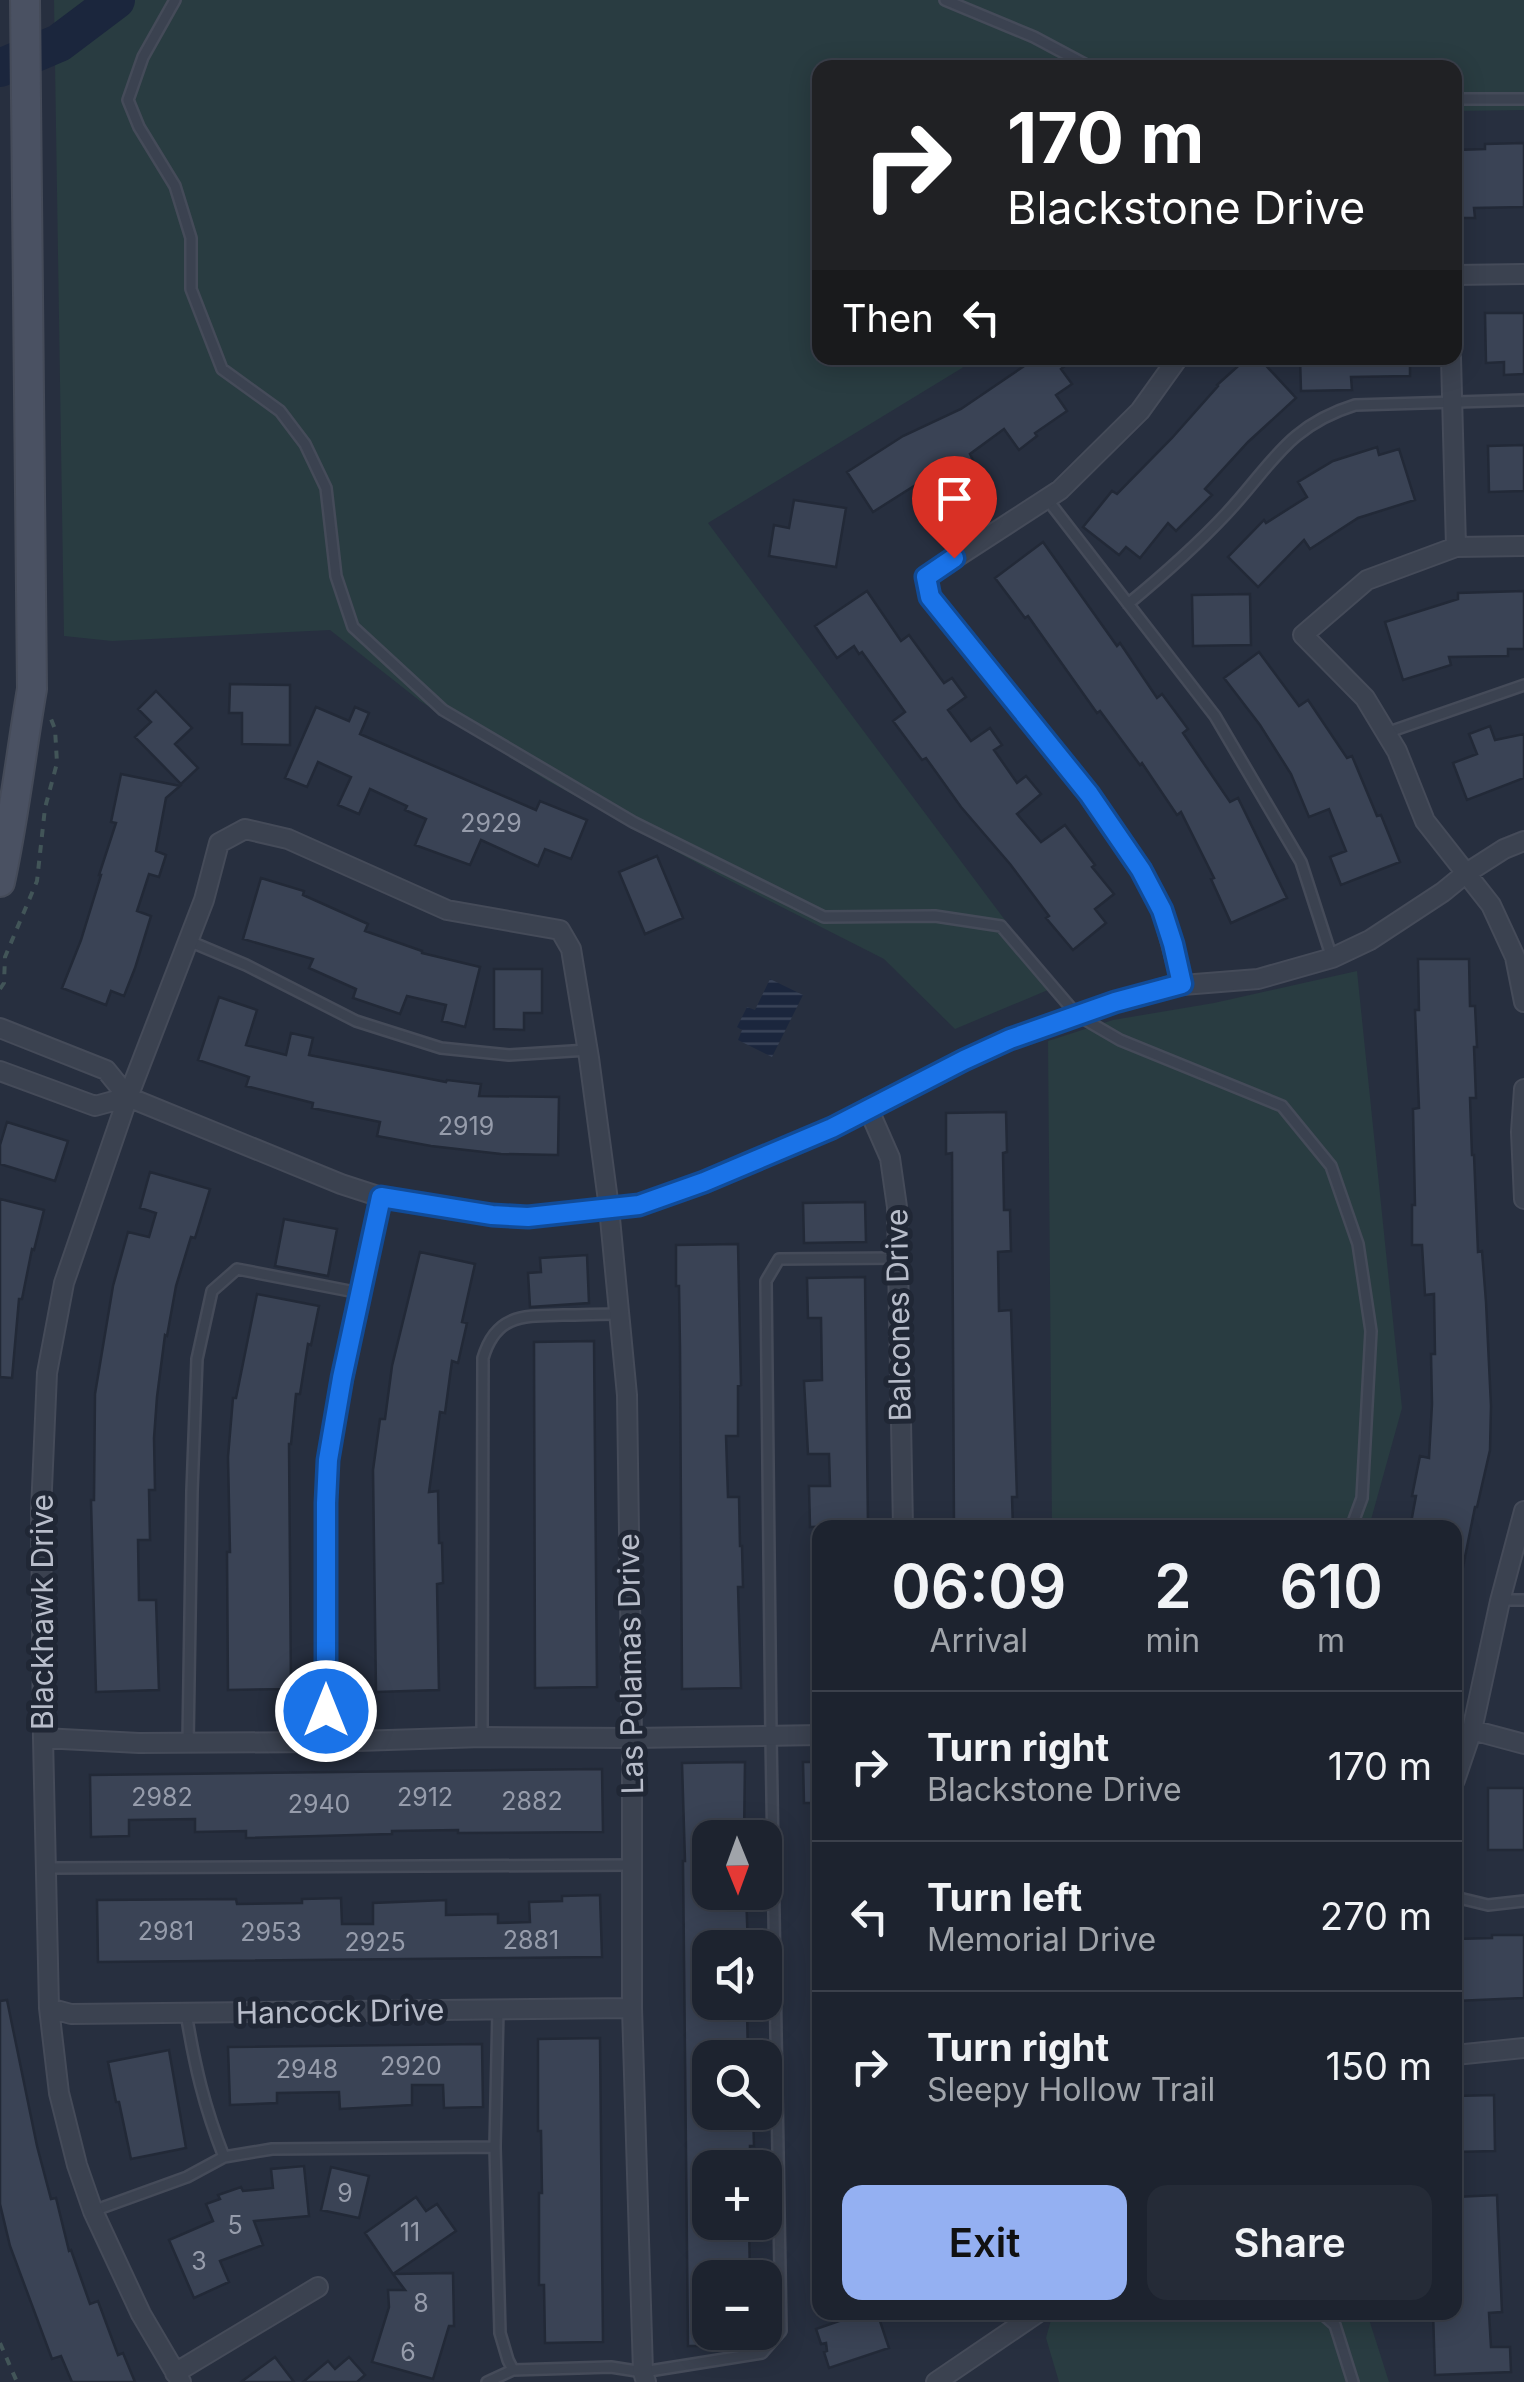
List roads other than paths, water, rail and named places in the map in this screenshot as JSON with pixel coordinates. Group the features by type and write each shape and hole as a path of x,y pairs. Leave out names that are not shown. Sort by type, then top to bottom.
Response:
{"main road":[{"path":"0,882 13,822 16,779 32,689 25,0"}],"street":[{"path":"1462,276 1524,274"},
{"path":"1173,365 1140,411 1060,490 926,577 930,597 1089,794 1141,870 1162,910 1182,984"},
{"path":"1451,365 1456,547"},
{"path":"1524,546 1456,547 1367,580 1303,635 1365,698 1397,751 1425,821 1491,905 1516,957 1524,1002"},
{"name":"Blackhawk Drive","path":"178,2378 141,2314 92,2211 59,2093 49,2008 40,1511 48,1374 64,1284 128,1097 204,900 219,843 244,829 288,840 447,910 560,930 571,949"},
{"path":"0,1028 106,1070 128,1097 381,1197 492,1215 556,1215 639,1205 832,1128 1010,1039 1115,1002 1182,984 1258,980 1332,958 1370,940 1465,874 1524,840"},
{"name":"Las Polamas Drive","path":"571,949 609,1208 627,1395 632,2008 644,2377"},
{"path":"0,1071 95,1106 128,1097"},
{"path":"1524,1088 1520,1132 1524,1199"},
{"name":"Balcones Drive","path":"868,1108 890,1158 897,1207 902,1520"},
{"path":"326,1742 328,1460 381,1197"},
{"path":"1462,1759 1524,1511"},
{"path":"1472,1730 1524,1744"},
{"path":"42,1738 188,1743 812,1735"},
{"name":"Hancock Drive","path":"49,2008 71,2014 632,2008"},
{"path":"1462,2054 1524,2048"},
{"path":"178,2378 318,2287"},
{"path":"936,2382 1027,2320"}],"lane":[{"path":"175,0 144,57 128,100 175,186 191,238 191,289 222,369 280,411 304,444 326,488 336,576 353,626 444,710 633,822 824,918 934,916 1000,926 1077,1016 1120,1040 1282,1106 1330,1166 1358,1244 1372,1331 1362,1498 1353,1520"},
{"path":"944,0 1034,37 1077,60"},
{"path":"1462,99 1524,99"},
{"path":"1128,604 1226,514 1292,437 1329,412 1355,404 1524,400"},
{"path":"1046,498 1215,716 1301,862 1332,958"},
{"path":"1386,733 1524,685"},
{"path":"188,940 356,1021 441,1048 509,1055 588,1050"},
{"path":"487,2382 513,2370 611,2366 644,2377 762,2353 781,2331 766,1281 779,1258 898,1258"},
{"path":"188,1743 197,1360 212,1290 238,1270 361,1293"},
{"path":"482,1737 482,1358 488,1339 505,1323 525,1316 619,1314"},
{"path":"1500,1600 1524,1600"},
{"path":"46,1868 632,1865"},
{"path":"1462,1899 1488,1905 1524,1901"},
{"path":"498,2009 500,2333 513,2370"},
{"path":"186,2013 196,2074 224,2157"},
{"path":"92,2211 188,2177 224,2157 272,2149 496,2147"},
{"path":"1329,2320 1334,2325 1354,2382"}],"water":[{"path":"770,979 803,995 772,1057 738,1040 742,1030 737,1027 747,1007 755,1010"}],"waterway":[{"path":"0,68 59,43 116,0"}]}
